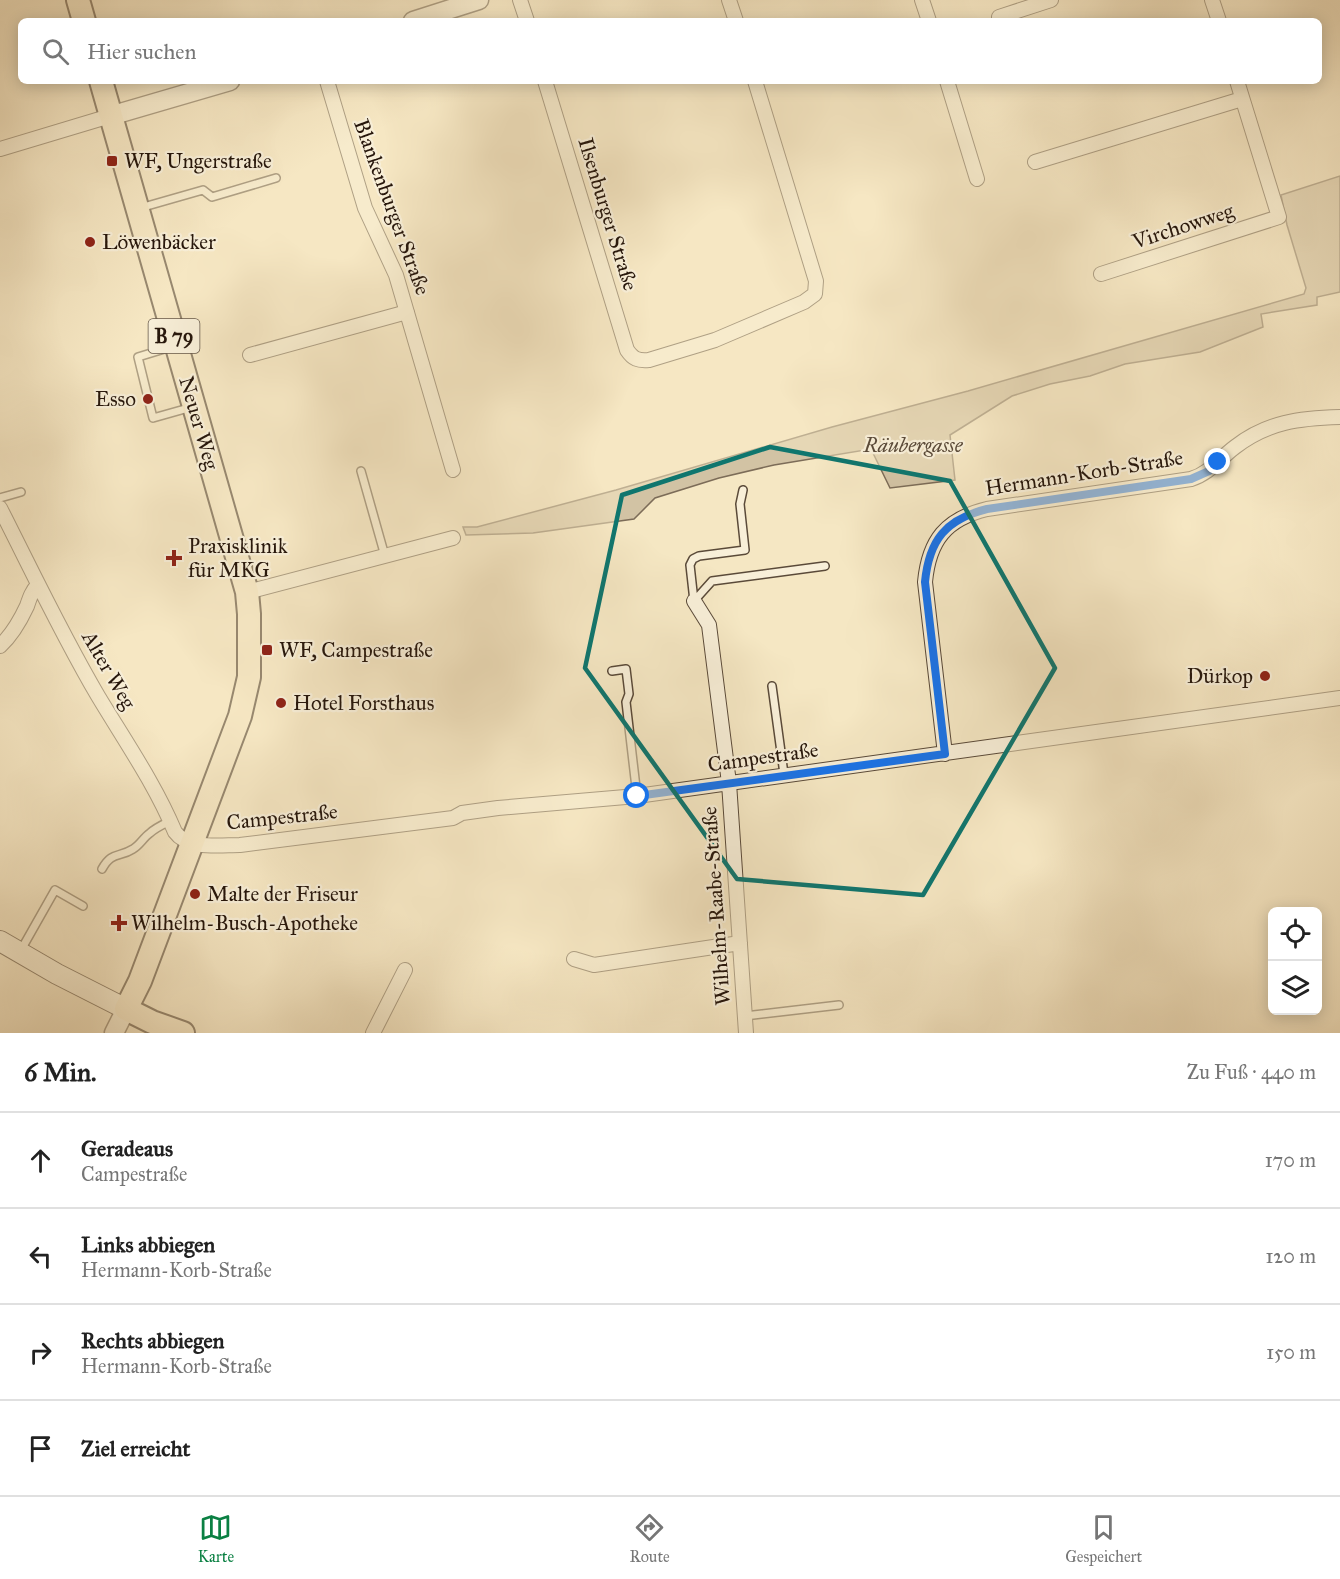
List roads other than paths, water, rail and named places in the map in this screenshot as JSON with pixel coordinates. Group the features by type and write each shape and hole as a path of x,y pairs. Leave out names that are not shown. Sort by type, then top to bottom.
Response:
{"main road":[{"path":"78,0 83,18"},
{"name":"Neuer Weg","path":"102,84 247,592 249,614 249,677 240,716 140,981 126,1009"},
{"path":"0,940 126,1009 152,1022 183,1033"}],"street":[{"path":"422,18 478,0"},
{"path":"520,0 526,18"},
{"path":"729,0 735,18"},
{"path":"922,0 928,18"},
{"path":"999,17 1051,0"},
{"path":"1212,0 1218,18"},
{"path":"0,149 220,84"},
{"name":"Blankenburger Straße","path":"328,84 365,208 396,275 453,470"},
{"name":"Ilsenburger Straße","path":"546,84 627,350 632,358 640,361 715,340 804,302 814,294 816,281 756,84"},
{"path":"948,84 977,179"},
{"path":"1035,162 1242,99 1238,84"},
{"name":"Virchowweg","path":"1101,274 1279,217 1242,99"},
{"name":"Blankenburger Straße","path":"250,355 407,312"},
{"name":"Hermann-Korb-Straße","path":"945,754 925,582 929,555 935,543 949,526 969,513 987,509 1191,479 1209,471 1250,435 1271,426 1340,417"},
{"name":"Alter Weg","path":"0,508 38,585 98,695 148,776 178,837 191,843"},
{"path":"247,592 453,538"},
{"path":"0,646 18,625 32,590 38,585"},
{"name":"Wilhelm-Raabe-Straße","path":"694,601 709,625 729,783 746,1033"},
{"name":"Campestraße","path":"191,843 240,845 453,818 462,813 498,808 637,796 1340,698"},
{"path":"574,959 594,965 740,943"},
{"path":"374,1033 405,970"},
{"path":"114,1033 126,1009"}],"lane":[{"path":"138,208 203,190 212,196 276,178"},
{"path":"177,345 138,357 153,418 194,406"},
{"path":"361,471 385,556"},
{"path":"694,601 690,565 693,559 699,556 745,550 740,504 743,490"},
{"path":"0,498 21,492"},
{"path":"694,601 712,581 825,566"},
{"path":"612,671 626,669 629,694 626,702 637,796"},
{"path":"772,686 784,774"},
{"path":"102,869 108,860 119,853 131,850 151,831 170,821"},
{"path":"20,952 55,890 83,906"},
{"path":"745,1016 839,1005"}],"place":[{"name":"WF, Ungerstraße","path":"112,161"},
{"name":"Löwenbäcker","path":"90,242"},
{"name":"Esso","path":"148,399"},
{"name":"Praxisklinik für MKG","path":"174,558"},
{"name":"WF, Campestraße","path":"267,650"},
{"name":"Dürkop","path":"1265,676"},
{"name":"Hotel Forsthaus","path":"281,703"},
{"name":"Malte der Friseur","path":"195,894"},
{"name":"Wilhelm-Busch-Apotheke","path":"119,923"}],"park label":[{"name":"Räubergasse","path":"913,445"}]}
